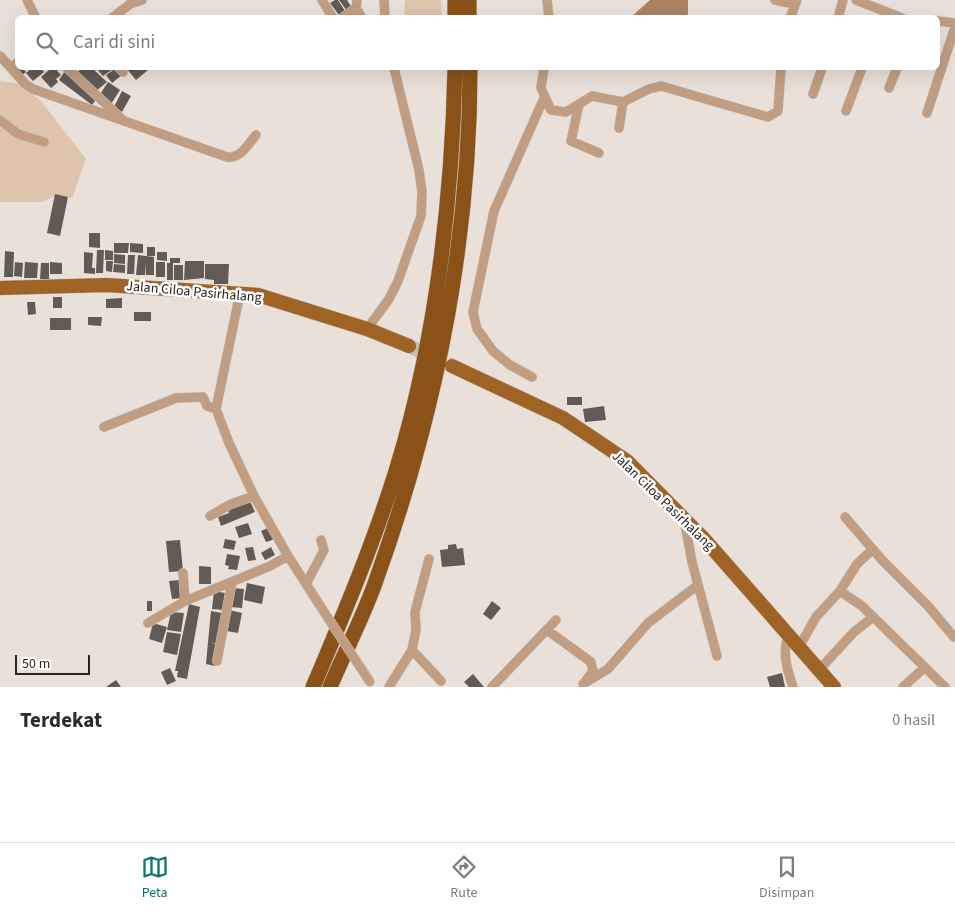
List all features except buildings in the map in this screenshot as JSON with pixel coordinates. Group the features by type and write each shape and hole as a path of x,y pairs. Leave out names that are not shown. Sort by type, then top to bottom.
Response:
{"highway":[{"path":"455,0 455,15"},
{"path":"469,0 470,15"},
{"path":"313,687 358,580 396,471 417,393 433,309 447,207 454,123 454,70"},
{"path":"330,687 373,588 408,482 430,402 447,316 465,206 470,70"}],"main road":[{"name":"Jalan Ciloa Pasirhalang","path":"0,288 107,285 240,293 270,299 368,329 409,346"},
{"name":"Jalan Ciloa Pasirhalang","path":"452,366 534,403 588,433 627,461 705,540 834,687"}],"street":[{"path":"27,0 34,15"},
{"path":"116,15 130,4 142,0"},
{"path":"322,0 331,15"},
{"path":"384,0 385,15"},
{"path":"547,0 549,15"},
{"path":"775,0 795,2 791,15"},
{"path":"839,15 843,0"},
{"path":"856,0 880,13"},
{"path":"345,15 357,4"},
{"path":"940,21 955,23"},
{"path":"927,114 955,27"},
{"path":"0,56 14,65"},
{"path":"17,70 25,84 33,89 232,158 240,154 256,135"},
{"path":"69,70 123,120"},
{"path":"368,329 389,299 398,281 421,216 422,192 419,170 394,70"},
{"path":"544,70 541,88 544,98 548,107 560,113 566,112 595,96 623,102 649,89 666,87 768,117 778,111 781,70"},
{"path":"813,94 821,70"},
{"path":"846,110 861,70"},
{"path":"889,88 896,70"},
{"path":"532,378 510,365 493,351 477,329 473,312 494,211 544,98"},
{"path":"619,128 623,102"},
{"path":"578,104 572,142 599,152"},
{"path":"0,120 18,134 44,142"},
{"path":"240,293 216,409 229,443 254,496 288,556 372,684"},
{"path":"104,427 176,398 203,397 207,406 216,409"},
{"path":"210,516 231,504 254,496"},
{"path":"844,517 899,579 928,606 954,636"},
{"path":"684,519 698,585 717,656"},
{"path":"306,584 324,550 321,540"},
{"path":"799,647 816,617 840,591 857,564 873,549"},
{"path":"148,623 185,601 288,556"},
{"path":"388,687 412,650 416,630 415,612 430,559"},
{"path":"183,573 185,601"},
{"path":"217,660 232,582"},
{"path":"582,686 608,670 648,623 698,585"},
{"path":"840,591 873,617 924,668 946,687"},
{"path":"819,670 854,632 873,617"},
{"path":"492,687 556,620"},
{"path":"546,630 591,662 593,671 582,686"},
{"path":"788,635 784,648 793,687"},
{"path":"412,650 441,681"},
{"path":"903,687 924,668"}],"shaded area":[{"path":"405,0 441,0 442,15 404,15"},
{"path":"650,0 688,0 687,15 633,15"},
{"path":"0,81 21,84 41,101 86,159 72,198 58,195 42,202 0,202"}],"tunnel":[{"path":"409,346 452,366"}]}
